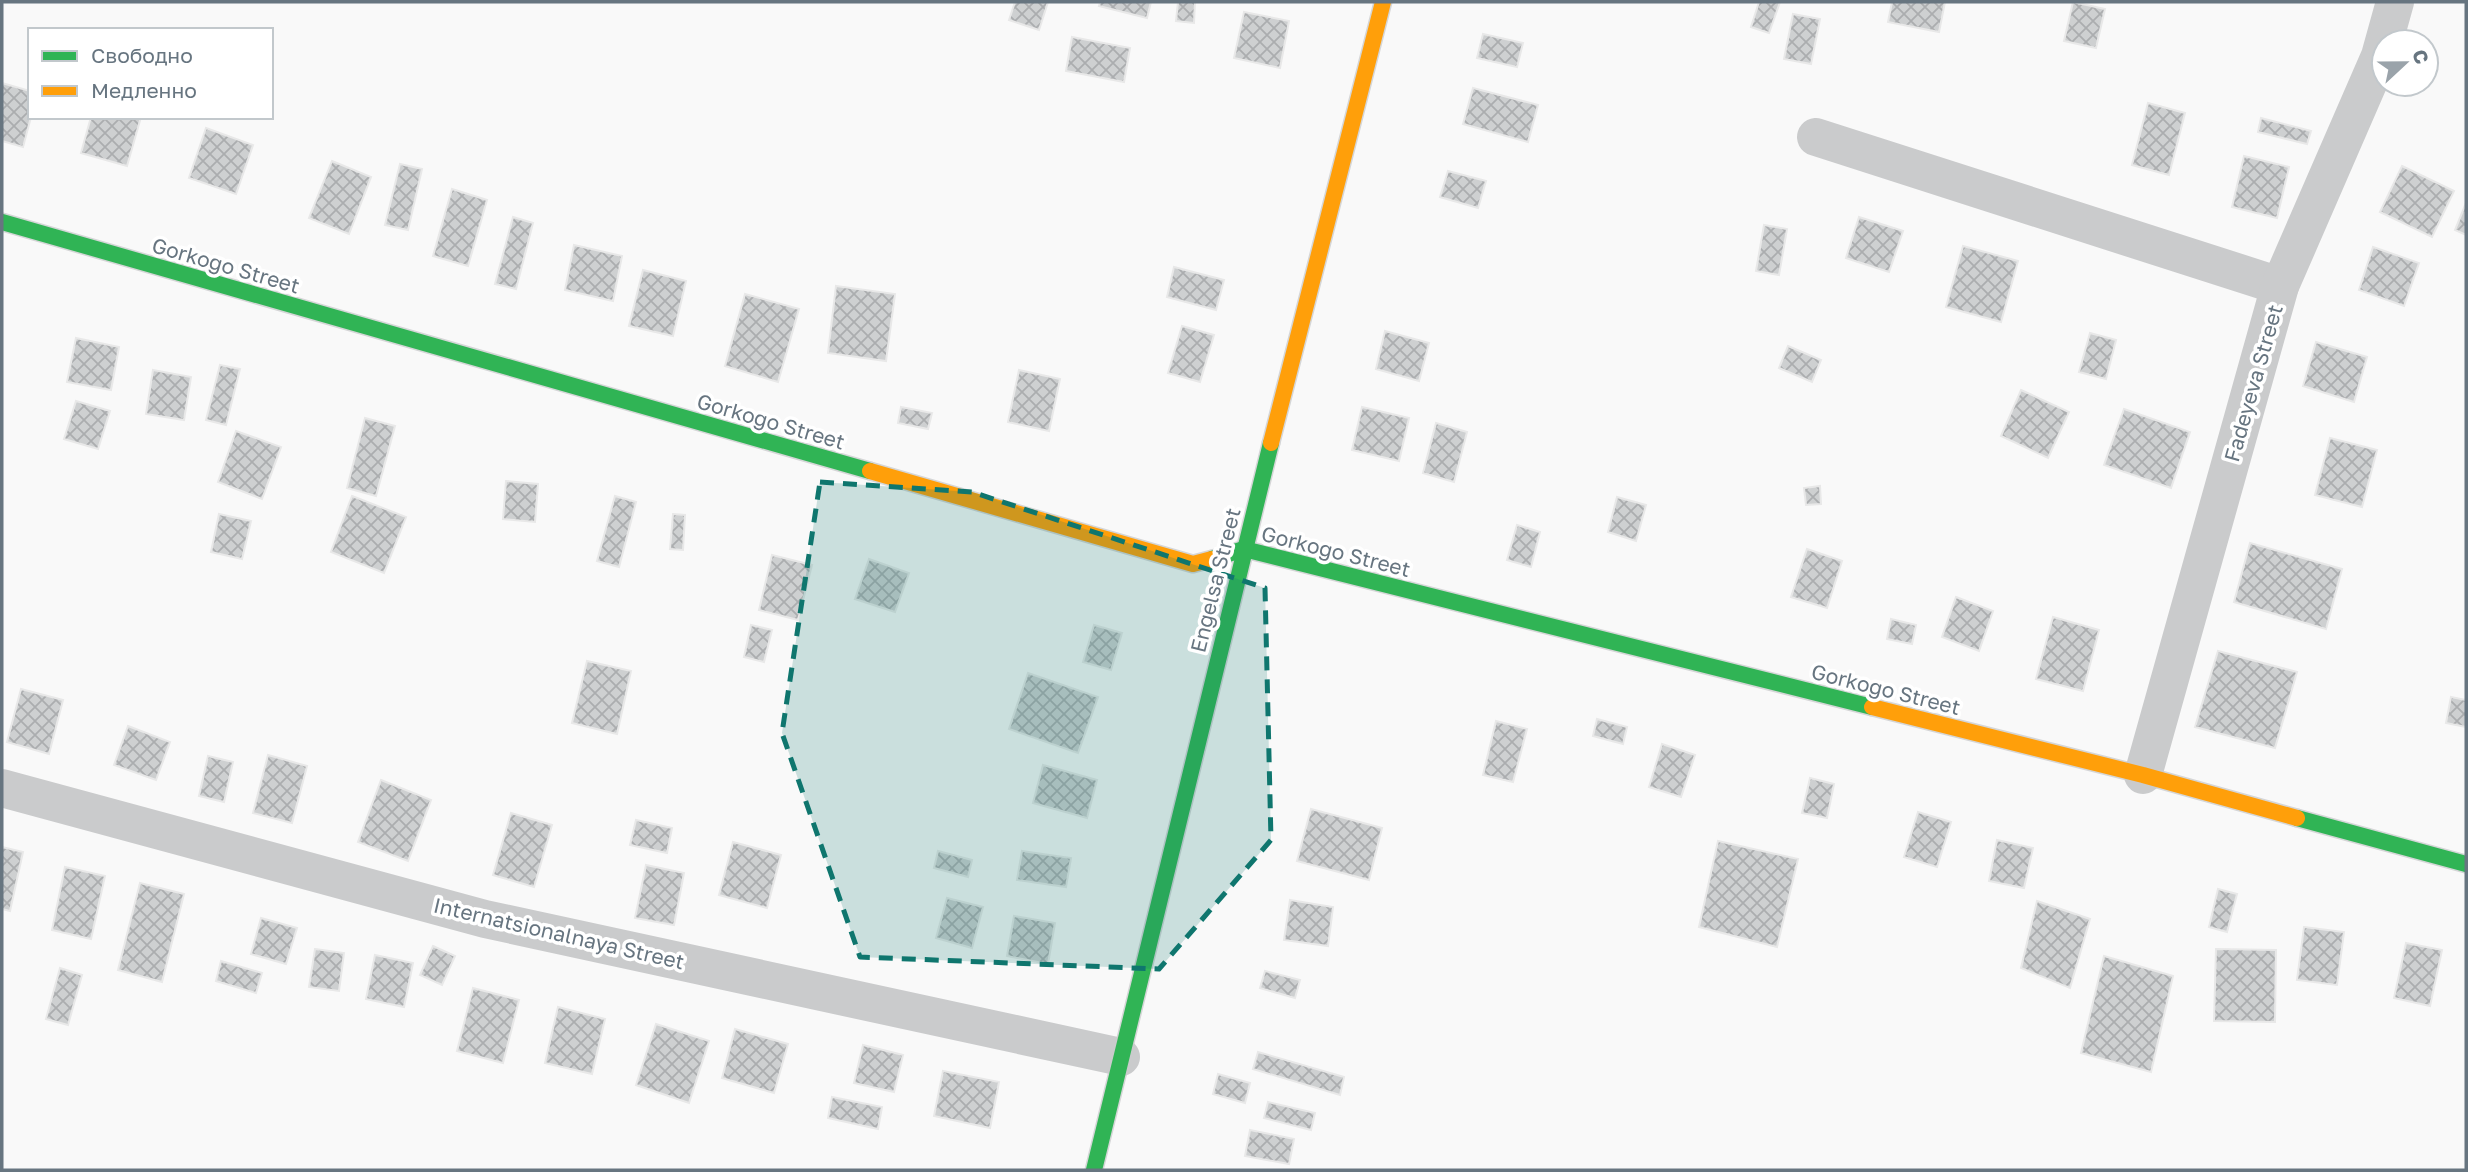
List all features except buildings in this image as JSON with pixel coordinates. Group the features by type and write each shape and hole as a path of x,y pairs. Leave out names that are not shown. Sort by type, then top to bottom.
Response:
{"street":[{"name":"Engelsa Street","path":"1094,1170 1244,550 1383,2"},
{"name":"Fadeyeva Street","path":"2143,775 2280,286 2380,56 2395,2"},
{"path":"1816,137 2280,286"},
{"name":"Gorkogo Street","path":"2,222 1193,564 1244,550 2143,775 2466,864"},
{"name":"Internatsionalnaya Street","path":"2,788 485,919 1121,1057"}],"highlighted area":[{"path":"820,482 972,492 1265,588 1271,840 1159,969 860,957 782,733"}],"traffic: fast":[{"path":"2,222 870,471"},
{"path":"1094,1170 1271,443"},
{"path":"1212,559 1244,549 1872,707"},
{"path":"2297,818 2466,864"}],"traffic: slow":[{"path":"1271,443 1383,2"},
{"path":"870,471 1193,564 1212,559"},
{"path":"1872,707 2143,775 2297,818"}]}
